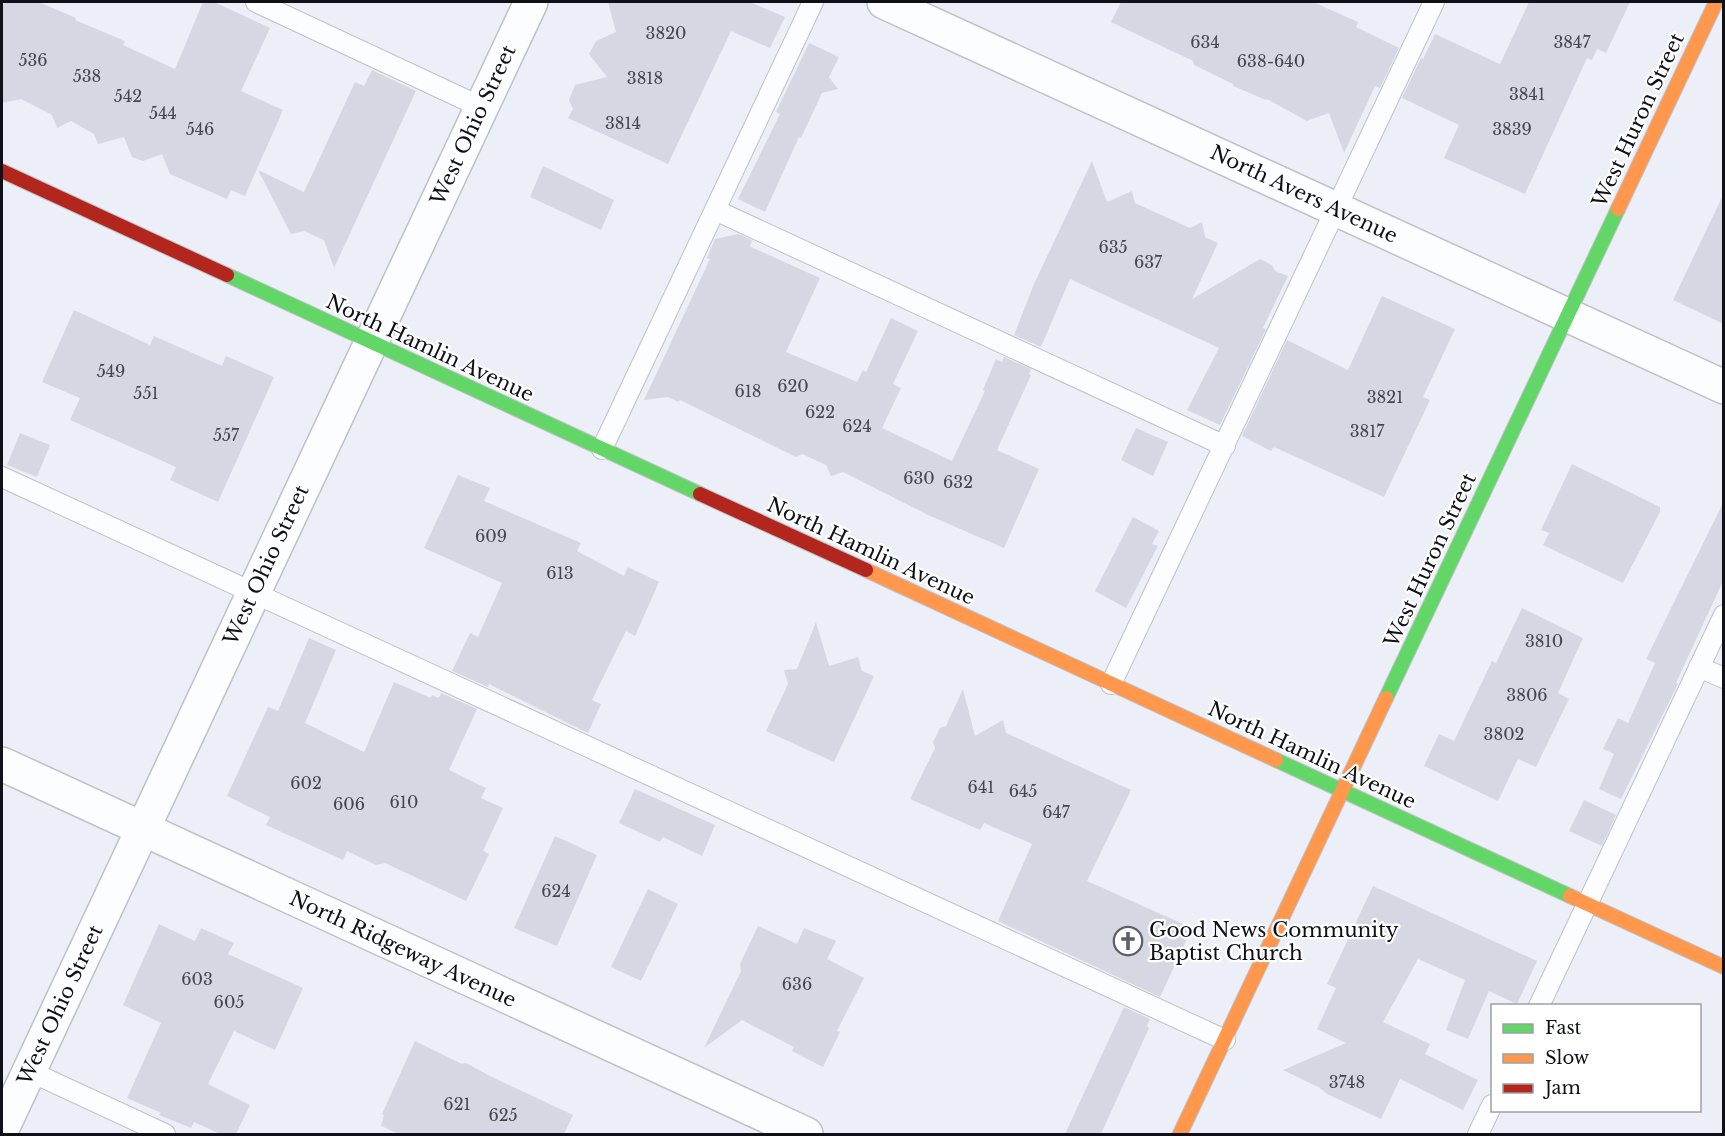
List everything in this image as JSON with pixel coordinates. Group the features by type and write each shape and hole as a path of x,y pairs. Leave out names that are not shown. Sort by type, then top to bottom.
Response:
{"street":[{"name":"West Ohio Street","path":"2,1129 531,2"},
{"name":"North Avers Avenue","path":"884,2 1724,387"},
{"name":"West Huron Street","path":"1180,1134 1716,2"},
{"name":"North Hamlin Avenue","path":"2,171 1724,967"},
{"name":"North Ridgeway Avenue","path":"2,764 766,1126 806,1134"}],"lane":[{"path":"256,2 481,107"},
{"path":"602,449 813,2"},
{"path":"1111,684 1434,2"},
{"path":"715,210 1225,446"},
{"path":"2,477 1225,1040"},
{"path":"1539,1004 1724,615"},
{"path":"1699,667 1724,678"},
{"path":"29,1071 165,1134"},
{"path":"1479,1134 1491,1107"}],"building":[{"path":"2,2 39,2 125,41 123,45 175,69 203,2 214,2 270,28 241,91 283,110 245,196 231,190 227,199 170,174 162,154 143,161 132,157 124,137 98,144 94,134 71,121 57,128 52,115 21,99 2,103"},
{"path":"608,2 750,2 785,17 770,48 731,31 668,164 568,118 573,109 569,100 575,85 607,77 589,54 596,41 616,32"},
{"path":"1121,2 1313,2 1358,22 1356,27 1399,48 1380,88 1375,86 1344,153 1329,113 1307,121 1267,99 1233,86 1194,65 1193,61 1111,22"},
{"path":"1529,2 1630,2 1606,53 1597,49 1592,60 1587,58 1525,194 1444,158 1459,125 1402,98 1435,34 1500,64"},
{"path":"809,43 839,57 829,77 838,89 822,93 765,212 738,199 780,114 776,112"},
{"path":"372,70 416,91 334,268 324,240 304,231 291,234 258,170 304,192 355,82 364,86"},
{"path":"1092,161 1107,202 1132,191 1135,203 1190,228 1202,222 1205,237 1218,243 1192,299 1260,259 1272,265 1275,271 1288,276 1263,328 1266,329 1220,425 1187,410 1219,348 1070,279 1041,347 1014,335 1034,284"},
{"path":"543,166 614,200 601,230 530,197"},
{"path":"1724,193 1724,324 1673,300"},
{"path":"738,234 752,240 751,247 820,278 786,352 857,382 863,370 866,372 891,318 918,331 893,384 901,388 882,428 952,461 985,391 983,390 996,359 1002,362 1004,357 1031,369 1029,374 1031,375 997,450 1039,469 1004,548 928,515 843,472 831,476 826,465 802,454 796,457 680,400 679,402 667,397 644,400 710,259 707,258 715,239"},
{"path":"1382,296 1455,329 1423,397 1430,400 1384,497 1274,447 1271,451 1242,436 1287,340 1348,370"},
{"path":"74,310 150,345 154,336 222,366 226,356 274,377 218,502 170,480 176,467 70,420 80,398 42,382"},
{"path":"1136,428 1168,442 1153,476 1121,460"},
{"path":"20,433 50,445 37,477 7,465"},
{"path":"1572,464 1660,507 1660,512 1623,583 1543,545 1549,533 1541,530"},
{"path":"458,475 490,488 484,501 581,543 577,551 624,576 628,567 659,582 635,636 626,631 592,700 601,704 588,733 489,684 488,687 452,671 470,633 478,637 502,583 424,548"},
{"path":"1724,501 1724,579 1676,683 1678,684 1621,799 1599,789 1614,754 1603,749 1618,718 1628,723 1655,663 1646,659"},
{"path":"1133,517 1159,531 1152,544 1158,546 1126,608 1095,591"},
{"path":"1522,608 1583,638 1558,693 1569,699 1536,767 1518,759 1498,801 1424,766 1439,734 1454,741 1492,661 1496,663"},
{"path":"816,622 829,666 858,657 862,671 874,676 834,762 766,731 788,684 784,670 797,669"},
{"path":"309,638 336,650 305,723 364,752 394,682 431,698 432,695 439,698 441,693 477,709 449,770 486,788 481,798 503,808 483,851 489,854 466,901 385,863 376,865 347,851 343,860 266,825 270,817 227,796 268,707 278,711"},
{"path":"963,689 975,736 1003,720 1006,733 1131,790 1087,881 1192,928 1160,997 998,921 1032,844 984,823 980,830 910,799 935,748 933,742 940,728 946,726"},
{"path":"635,789 715,825 702,856 663,837 660,842 619,823"},
{"path":"1584,800 1616,815 1602,846 1569,831"},
{"path":"555,836 597,855 557,946 514,928"},
{"path":"1373,886 1537,961 1517,1004 1489,991 1468,1039 1446,1030 1465,980 1418,959 1383,1022 1430,1044 1425,1054 1478,1080 1463,1110 1400,1079 1381,1119 1283,1070 1346,1043 1317,1029 1336,988 1327,984"},
{"path":"648,889 678,904 641,981 611,967"},
{"path":"159,924 195,941 201,928 234,943 228,954 303,988 275,1050 234,1031 208,1084 250,1105 236,1134 220,1134 194,1122 191,1128 159,1115 161,1113 127,1098 161,1023 123,1005"},
{"path":"758,926 797,944 804,928 836,941 827,959 864,978 837,1031 840,1032 823,1067 792,1051 794,1047 742,1020 704,1048 741,971 740,964"},
{"path":"1124,1007 1150,1019 1147,1026 1149,1028 1101,1134 1065,1134"},
{"path":"415,1041 573,1115 564,1134 399,1134 381,1126 384,1115 382,1114"}],"traffic: fast":[{"path":"1386,698 1618,209"},
{"path":"227,275 700,494"},
{"path":"1276,760 1570,896"}],"traffic: slow":[{"path":"1618,209 1716,2"},
{"path":"866,570 1276,760"},
{"path":"1180,1134 1386,698"},
{"path":"1570,896 1724,967"}],"traffic: jam":[{"path":"2,171 227,275"},
{"path":"700,494 866,570"}],"place":[{"name":"Good News Community Baptist Church","path":"1128,941"}]}
